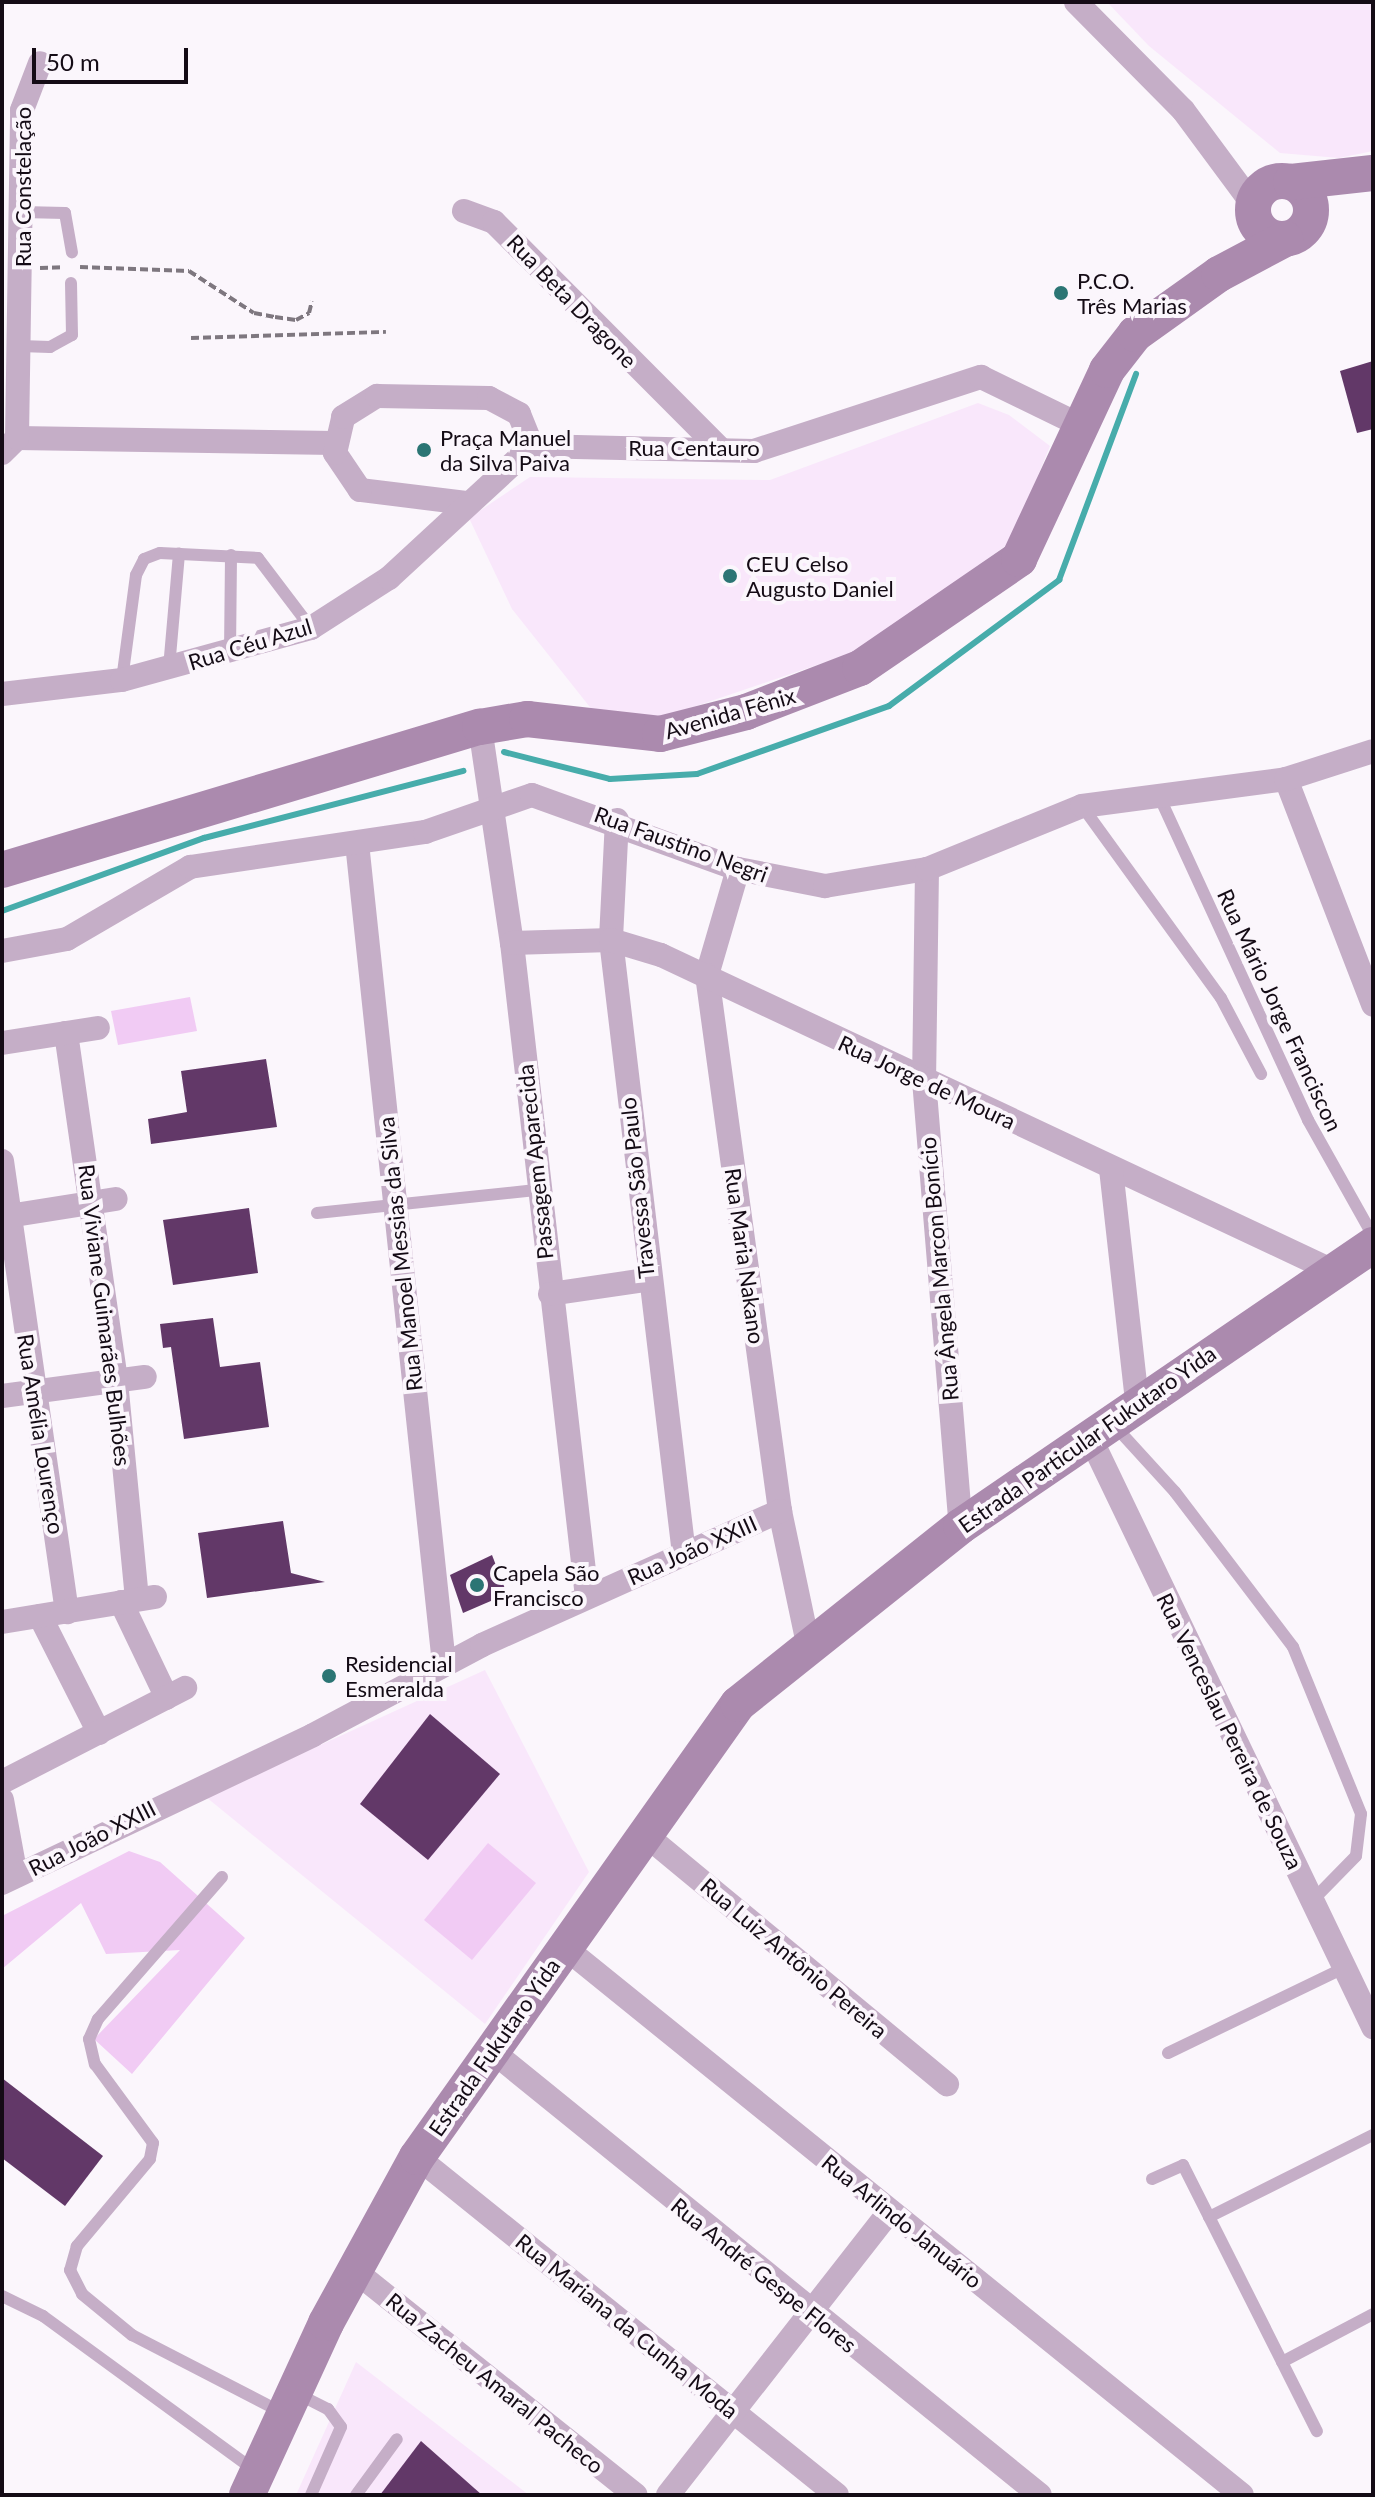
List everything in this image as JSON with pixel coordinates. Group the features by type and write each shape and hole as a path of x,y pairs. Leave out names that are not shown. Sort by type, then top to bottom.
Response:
{"street":[{"path":"1076,2 1192,120 1274,223"},
{"name":"Rua Constelação","path":"10,445 20,346 23,268 22,110 40,63"},
{"path":"1274,223 1267,185 1373,173"},
{"path":"1274,223 1310,202 1291,182"},
{"path":"1274,223 1373,188"},
{"name":"Rua Beta Dragone","path":"464,211 494,222 721,450"},
{"name":"Avenida Fênix","path":"2,870 480,727 527,719 660,734 746,712 860,668 1019,559 1107,370 1135,334 1234,265 1274,223"},
{"name":"Rua Centauro","path":"532,446 721,450 772,448 973,377 991,378 1082,426"},
{"path":"466,503 360,490 341,471 334,443 349,409 392,396 505,403 528,429 532,446"},
{"path":"672,404 682,449"},
{"path":"10,445 334,443"},
{"name":"Rua Céu Azul","path":"2,694 122,680 230,653 311,628 378,587 466,503 532,446"},
{"name":"Passagem Aparecida","path":"480,727 512,943 536,1190 587,1597"},
{"name":"Rua Faustino Negri","path":"2,951 67,939 190,867 449,827 491,809 547,795 738,869 825,886 927,869 1082,806 1286,779 1373,751"},
{"path":"1286,779 1373,1005"},
{"name":"Travessa São Paulo","path":"617,820 611,940 646,1280 684,1554"},
{"name":"Rua Manoel Messias da Silva","path":"357,843 444,1664"},
{"name":"Rua Maria Nakano","path":"738,869 707,975 780,1511 808,1644"},
{"name":"Rua Ângela Marcon Bonício","path":"927,869 924,1080 961,1526"},
{"name":"Rua Jorge de Moura","path":"512,943 611,940 707,975 1111,1169 1331,1270"},
{"path":"2,1043 98,1028"},
{"name":"Rua Viviane Guimarães Bulhões","path":"66,1033 116,1381 138,1599 176,1693 99,1733"},
{"name":"Rua Amélia Lourenço","path":"2,1161 5,1217 35,1391 67,1612"},
{"name":"Rua Venceslau Pereira de Souza","path":"1111,1169 1112,1418 1312,1901 1373,2027"},
{"path":"5,1217 116,1199"},
{"name":"Estrada Particular Fukutaro Yida","path":"808,1644 961,1526 1112,1418 1331,1270 1371,1251"},
{"path":"550,1294 646,1280"},
{"path":"2,1396 145,1377"},
{"name":"Rua João XXIII","path":"9,1879 183,1793 313,1735 344,1712 444,1664 780,1511"},
{"path":"2,1622 138,1599"},
{"path":"2,1782 99,1733 40,1616"},
{"name":"Estrada Fukutaro Yida","path":"252,2483 355,2271 417,2157 706,1740 808,1644"},
{"path":"3,1806 9,1879"},
{"name":"Rua Luiz Antônio Pereira","path":"642,1832 947,2084"},
{"name":"Rua Arlindo Januário","path":"563,1946 1242,2495"},
{"name":"Rua André Gespe Flores","path":"492,2051 811,2314 1040,2495"},
{"name":"Rua Mariana da Cunha Moda","path":"417,2157 837,2495"},
{"path":"668,2495 890,2211"},
{"name":"Rua Zacheu Amaral Pacheco","path":"355,2271 636,2495"}],"lane":[{"path":"22,212 65,213 72,252"},
{"path":"20,346 50,347 72,335 71,283"},
{"path":"122,680 136,575 144,559 179,553 231,555 272,568 311,628"},
{"path":"169,668 179,553"},
{"path":"230,653 231,555"},
{"name":"Rua Mário Jorge Franciscon","path":"1159,796 1294,1092 1371,1251"},
{"path":"1082,806 1221,998 1261,1074"},
{"path":"317,1213 536,1190"},
{"path":"1112,1418 1175,1492 1293,1647 1361,1814 1356,1856 1312,1901"},
{"path":"222,1877 98,2019 89,2039 95,2064 153,2143 150,2159 77,2246 70,2270 82,2294 132,2335 291,2404 328,2409 341,2427 311,2495"},
{"path":"1168,2053 1344,1968"},
{"path":"1209,2217 1373,2135"},
{"path":"1152,2179 1183,2165 1317,2431"},
{"path":"2,2296 43,2316 252,2483"},
{"path":"1282,2362 1373,2314"},
{"path":"356,2495 397,2439"}],"path":[{"path":"23,268 155,264 189,271 254,313 286,319 309,313 312,301"},
{"path":"191,338 386,332"}],"shaded area":[{"path":"1107,2 1373,2 1373,151 1339,158 1280,153 1149,46"},
{"name":"CEU Celso Augusto Daniel","path":"978,403 1009,415 1050,446 1011,542 858,651 661,718 597,716 512,609 469,518 530,477 770,480"},
{"path":"190,997 197,1031 118,1045 111,1011"},
{"path":"485,1670 589,1872 485,2024 206,1797"},
{"path":"488,1843 536,1883 472,1960 424,1920"},
{"path":"129,1851 160,1862 245,1938 132,2074 94,2039 180,1950 106,1954 81,1903 2,1969 2,1916"},
{"path":"356,2362 529,2495 296,2495"}],"building":[{"path":"1373,361 1373,429 1357,433 1340,371"},
{"path":"266,1059 277,1127 151,1144 148,1119 187,1112 181,1071"},
{"path":"249,1208 258,1273 173,1285 163,1220"},
{"path":"213,1318 220,1367 260,1362 269,1427 184,1439 171,1347 163,1348 160,1324"},
{"path":"283,1521 291,1573 325,1582 207,1598 198,1533"},
{"name":"Capela São Francisco","path":"492,1555 507,1594 463,1613 450,1575"},
{"path":"430,1714 500,1774 428,1860 360,1804"},
{"path":"2,2078 103,2156 65,2206 2,2158"},
{"path":"421,2441 482,2495 380,2495"}],"waterway":[{"path":"504,752 610,779 697,774 889,706 1059,580 1136,374"},
{"path":"2,911 204,838 463,771"}],"place":[{"name":"P.C.O. Três Marias","path":"1061,293"},
{"name":"Praça Manuel da Silva Paiva","path":"424,450"},
{"name":"CEU Celso Augusto Daniel","path":"730,576"},
{"name":"Capela São Francisco","path":"477,1585"},
{"name":"Residencial Esmeralda","path":"329,1676"}]}
